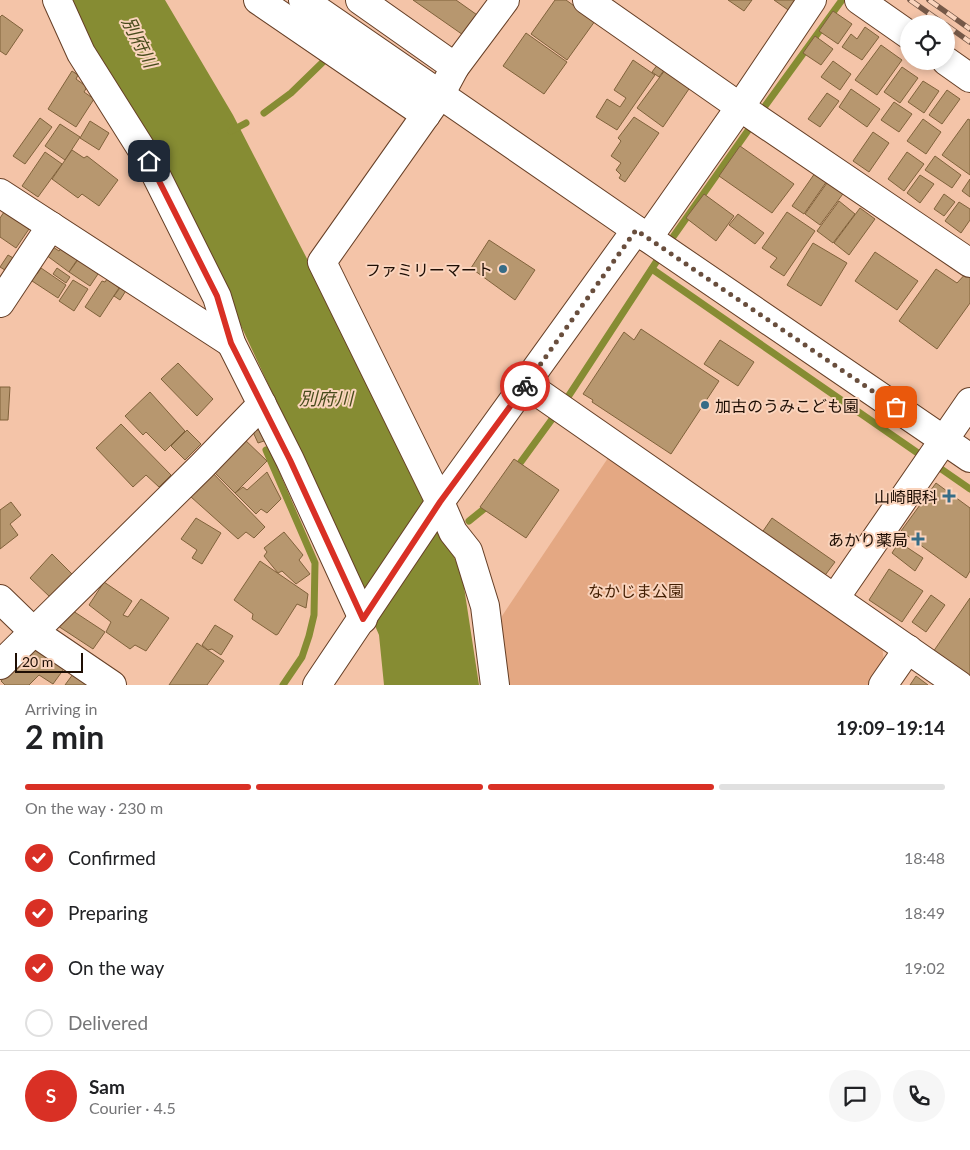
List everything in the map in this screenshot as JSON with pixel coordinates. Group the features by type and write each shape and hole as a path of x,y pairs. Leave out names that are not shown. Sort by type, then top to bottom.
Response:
{"street":[{"path":"57,0 81,52 149,161 217,296 231,343 290,460 363,619"},
{"path":"258,0 645,236 970,458"},
{"path":"303,0 433,105"},
{"path":"360,0 456,67"},
{"path":"495,685 485,606 468,551 453,532 322,262 433,105 456,67 505,0"},
{"path":"587,0 769,127 970,263"},
{"path":"317,685 440,502 526,384 645,236 742,108 812,0"},
{"path":"859,0 900,29"},
{"path":"955,67 970,78"},
{"path":"0,192 231,343"},
{"path":"0,303 51,226"},
{"path":"526,384 959,685"},
{"path":"835,598 970,402"},
{"path":"0,665 262,404"},
{"path":"0,599 34,632 112,685"},
{"path":"883,685 908,649"}],"green space":[{"name":"なかじま公園","path":"610,455 882,644 884,663 868,685 501,685 502,616"}],"water":[{"name":"別府川","path":"66,0 165,0 233,115 390,420 462,574 479,685 384,685 379,635 303,459 208,255"}],"building":[{"path":"413,0 456,0 480,17 466,37"},
{"path":"555,0 566,0 595,21 567,60 531,34"},
{"path":"728,0 752,0 744,11"},
{"path":"774,0 804,0 794,14"},
{"path":"833,11 852,24 838,44 819,31"},
{"path":"2,15 23,30 6,55 0,51 0,17"},
{"path":"865,27 879,37 862,60 842,47 851,34 857,39"},
{"path":"526,33 567,62 544,94 503,66"},
{"path":"815,36 833,49 821,65 803,53"},
{"path":"881,45 900,59 900,63 877,95 855,80"},
{"path":"633,60 655,75 617,130 596,117 607,99 620,107 626,98 614,90"},
{"path":"661,60 668,65 659,77 652,72"},
{"path":"833,61 851,74 840,90 821,77"},
{"path":"668,66 693,83 663,127 637,108"},
{"path":"900,70 906,70 918,78 900,103 884,92"},
{"path":"72,71 78,75 76,79 87,87 84,92 94,99 76,127 48,109"},
{"path":"923,81 939,91 924,113 908,102"},
{"path":"851,89 880,109 867,127 839,107"},
{"path":"947,90 960,99 942,124 929,115"},
{"path":"827,93 839,101 820,127 808,119"},
{"path":"894,102 912,114 899,132 881,120"},
{"path":"634,117 659,133 625,182 619,178 621,175 616,170 621,163 611,156 621,141 618,138"},
{"path":"40,118 52,127 25,164 13,156"},
{"path":"923,119 941,132 926,154 907,141"},
{"path":"968,119 970,120 970,175 942,155"},
{"path":"90,121 109,133 99,150 80,138"},
{"path":"60,124 80,137 65,160 45,146"},
{"path":"873,132 889,143 869,172 853,161"},
{"path":"740,146 794,184 772,213 719,176"},
{"path":"72,150 84,158 87,156 118,180 99,206 82,194 78,198 52,179"},
{"path":"45,152 62,164 38,197 22,186"},
{"path":"907,152 924,164 904,191 888,179"},
{"path":"935,156 961,175 952,188 925,170"},
{"path":"815,173 827,181 804,214 792,206"},
{"path":"920,175 934,184 920,203 907,193"},
{"path":"970,179 970,197 962,191"},
{"path":"829,180 845,191 820,225 805,214"},
{"path":"704,194 734,216 716,241 686,218"},
{"path":"944,194 955,202 944,216 934,209"},
{"path":"839,201 855,214 833,243 817,231"},
{"path":"959,202 970,209 970,220 961,233 945,221"},
{"path":"860,208 875,219 849,255 834,243"},
{"path":"4,212 29,229 16,248 0,237 0,218"},
{"path":"787,212 815,231 784,276 770,267 777,258 762,248"},
{"path":"738,214 764,233 755,244 729,225"},
{"name":"ファミリーマート","path":"489,240 535,270 515,300 471,268"},
{"path":"813,243 847,263 821,306 787,285"},
{"path":"63,246 79,257 69,272 46,255 53,247 59,251"},
{"path":"875,252 918,281 897,310 855,281"},
{"path":"8,255 15,259 8,272 0,267"},
{"path":"80,257 100,271 90,286 69,272"},
{"path":"41,268 66,285 58,298 29,279 34,272 37,274"},
{"path":"57,268 70,277 66,283 53,274"},
{"path":"936,269 957,283 970,271 970,303 937,349 899,321"},
{"path":"107,279 119,288 100,317 85,307 102,281 105,282"},
{"path":"73,280 88,289 74,311 59,301"},
{"path":"122,285 127,289 120,300 114,296"},
{"path":"641,329 719,381 671,454 592,402 593,400 583,394 624,332 634,340"},
{"path":"720,340 754,362 738,386 704,364"},
{"path":"178,363 213,399 197,416 161,379"},
{"path":"0,387 10,387 8,420 0,420"},
{"path":"150,392 185,431 165,451 146,432 143,435 125,416"},
{"path":"121,424 171,475 159,487 146,475 133,487 96,448"},
{"path":"264,427 270,439 258,443 253,432"},
{"path":"187,430 201,444 185,460 171,446"},
{"path":"242,437 267,461 235,493 211,469"},
{"path":"514,459 559,490 526,538 480,507"},
{"path":"211,471 265,527 254,538 246,532 238,539 191,497"},
{"path":"267,472 281,499 267,513 261,509 256,514 235,493 243,487 247,490"},
{"path":"936,483 970,508 970,571 966,578 901,531"},
{"path":"11,502 21,515 10,524 18,535 0,549 0,510"},
{"path":"196,518 221,533 202,564 192,558 197,550 181,539"},
{"path":"772,518 835,562 823,578 761,534"},
{"path":"284,532 303,555 299,560 310,574 296,584 282,571 278,573 264,556 267,552 264,548"},
{"path":"899,542 923,558 915,571 892,553"},
{"path":"52,554 72,574 50,597 30,578"},
{"path":"260,561 308,594 306,608 297,604 276,635 252,619 253,614 234,600"},
{"path":"889,569 923,591 902,622 869,600"},
{"path":"104,582 132,601 123,615 128,617 141,599 169,618 146,651 135,645 130,649 106,632 111,622 89,605"},
{"path":"931,595 945,605 926,632 912,622"},
{"path":"970,598 970,678 933,652"},
{"path":"70,609 105,632 93,649 58,626"},
{"path":"215,625 233,636 221,655 212,649 208,650 202,645"},
{"path":"197,643 224,661 207,685 169,685"},
{"path":"28,650 42,650 66,666 53,684 39,675 29,685 5,685 1,681"},
{"path":"73,674 89,685 65,685"},
{"path":"916,676 928,685 910,685"}],"waterway":[{"path":"760,113 842,0"},
{"path":"264,113 291,93 326,59"},
{"path":"668,244 754,122"},
{"path":"231,131 246,123"},
{"path":"564,403 662,253"},
{"path":"652,269 925,458"},
{"path":"515,470 558,411"},
{"path":"266,450 315,563 314,615 309,636 302,657 283,685"},
{"path":"934,464 970,489"},
{"path":"469,521 490,504"}],"railway":[{"path":"910,0 931,15"},
{"path":"929,0 970,29"},
{"path":"955,31 970,42"}],"way so far":[{"path":"525,386 636,230 896,407"}],"place":[{"name":"ファミリーマート","path":"503,269"},
{"name":"加古のうみこども園","path":"705,405"},
{"name":"山崎眼科","path":"949,496"},
{"name":"あかり薬局","path":"918,539"}],"route":[{"path":"149,161 217,296 231,343 290,460 363,619 440,502 525,386"}]}
